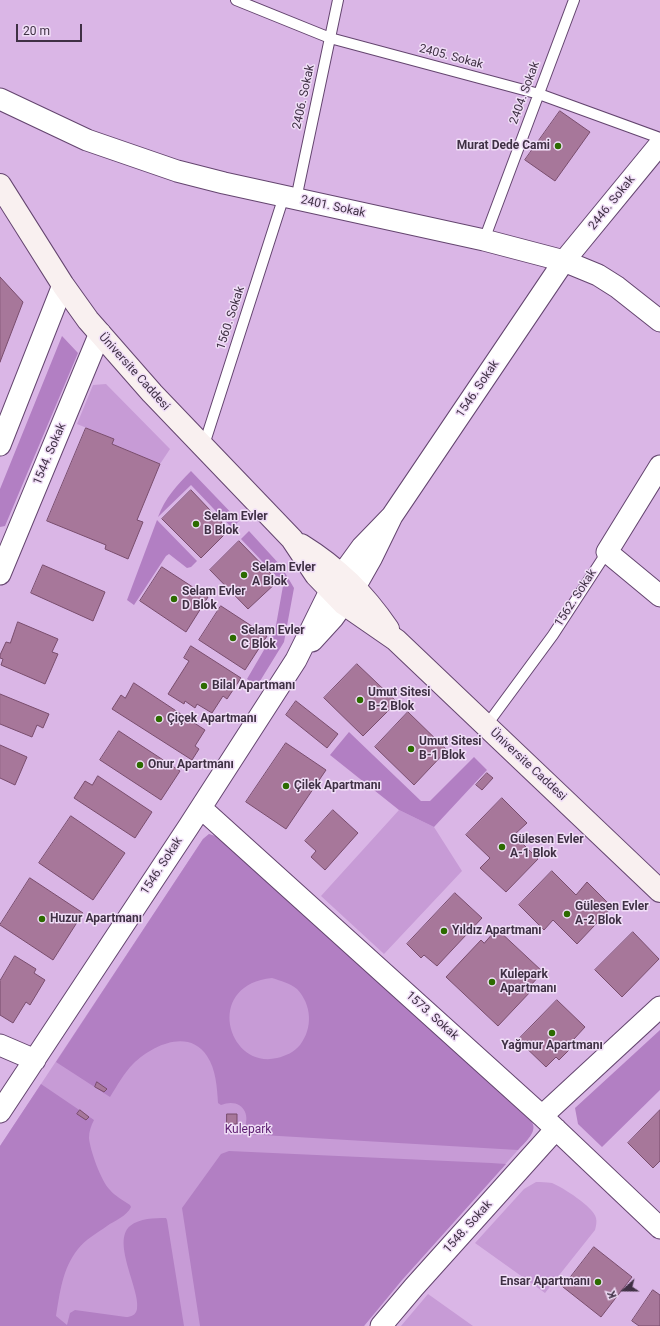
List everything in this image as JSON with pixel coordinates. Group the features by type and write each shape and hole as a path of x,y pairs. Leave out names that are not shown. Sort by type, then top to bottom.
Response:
{"main road":[{"name":"Üniversite Caddesi","path":"0,185 63,285 100,333 152,393 203,448 292,539 313,552 342,589 374,609 396,640 660,891"}],"street":[{"name":"2401. Sokak","path":"0,99 87,140 177,171 484,240 564,261 598,275 617,287 660,321"},
{"name":"2446. Sokak","path":"564,261 660,144"},
{"name":"1546. Sokak","path":"0,1112 6,1092 34,1060 201,808 342,589 372,557 392,516 564,261"},
{"path":"0,444 63,285"},
{"name":"1544. Sokak","path":"0,574 6,544 100,333"},
{"name":"1562. Sokak","path":"607,552 660,466"},
{"path":"607,552 660,596"},
{"name":"1573. Sokak","path":"201,808 549,1122 660,1228"},
{"name":"1548. Sokak","path":"381,1326 549,1122 660,1007"},
{"path":"0,1045 34,1060"}],"lane":[{"name":"2405. Sokak","path":"236,0 330,38 539,94 660,138"},
{"name":"2406. Sokak","path":"290,197 330,38 338,0"},
{"name":"2404. Sokak","path":"484,240 574,0"},
{"name":"1560. Sokak","path":"203,448 290,197"},
{"name":"1562. Sokak","path":"486,726 553,635 607,552"}],"green space":[{"path":"62,336 78,353 5,526 0,527 0,489"},
{"path":"106,384 170,449 160,464 112,444 114,439 77,424 93,385"},
{"path":"191,471 239,521 232,528 191,485 158,517 172,492"},
{"path":"157,520 197,561 191,567 187,568 169,554 166,556 134,605 127,600"},
{"path":"249,531 281,566 294,588 284,642 257,686 247,679 275,631 283,586 279,579 241,539"},
{"path":"349,732 421,801 430,801 474,757 487,770 434,827 399,810 330,755"},
{"path":"399,810 434,827 462,871 384,954 321,896"},
{"name":"Kulepark","path":"209,834 218,837 531,1121 533,1125 532,1132 527,1140 402,1280 364,1326 0,1326 0,1146 203,839"},
{"path":"209,834 218,837 531,1121 533,1125 532,1132 518,1150 245,1134 243,1131 246,1124 246,1118 243,1108 234,1103 221,1105 218,1103 216,1079 210,1061 199,1048 191,1043 181,1041 170,1042 160,1046 141,1057 133,1064 110,1097 56,1062 203,839","holes":["272,978 291,985 302,995 308,1009 309,1024 300,1045 292,1052 277,1058 260,1058 246,1052 236,1040 230,1025 230,1010 237,995 250,984"]},
{"path":"660,1030 660,1090 602,1147 578,1124 575,1108"},
{"path":"41,1084 94,1120 90,1129 89,1138 100,1173 110,1190 131,1207 123,1216 95,1234 78,1249 68,1265 62,1281 56,1316 67,1325 70,1313 75,1310 126,1317 134,1314 137,1309 137,1301 125,1255 125,1233 130,1226 138,1221 152,1218 166,1218 184,1326 0,1326 0,1146"},
{"path":"229,1151 506,1164 402,1280 364,1326 200,1326 182,1208 221,1154"},
{"path":"536,1182 552,1183 570,1193 590,1208 596,1220 595,1230 545,1293 475,1243 524,1189"},
{"path":"428,1294 473,1326 401,1326"}],"building":[{"name":"Murat Dede Cami","path":"560,111 590,132 555,181 525,160"},
{"path":"0,277 23,302 0,362"},
{"path":"86,428 114,439 112,444 160,464 137,520 143,522 128,559 105,549 106,545 47,521"},
{"name":"Selam Evler B Blok","path":"191,490 229,530 201,558 162,519"},
{"name":"Selam Evler A Blok","path":"239,541 278,581 248,609 210,570"},
{"path":"43,565 105,592 93,621 31,593"},
{"name":"Selam Evler D Blok","path":"162,567 208,597 186,632 140,601"},
{"name":"Selam Evler C Blok","path":"221,606 267,636 245,670 199,640"},
{"path":"18,622 58,639 52,652 58,654 45,684 1,665 3,659 0,658 0,655 6,642 10,643"},
{"name":"Bilal Apartmanı","path":"191,646 241,678 227,699 223,696 212,713 197,704 195,708 185,701 184,704 168,694 189,661 184,658"},
{"name":"Umut Sitesi B-2 Blok","path":"357,664 397,702 363,736 324,698"},
{"name":"Çiçek Apartmanı","path":"134,683 205,730 195,746 199,749 192,760 112,709 121,695 125,698"},
{"path":"0,694 49,714 43,728 37,725 32,737 0,724"},
{"path":"296,701 338,734 327,748 286,715"},
{"name":"Umut Sitesi B-1 Blok","path":"408,712 447,750 414,785 375,747"},
{"name":"Onur Apartmanı","path":"119,731 180,771 161,800 100,760"},
{"name":"Çilek Apartmanı","path":"286,743 326,770 286,829 246,802"},
{"path":"0,745 27,757 15,785 0,778"},
{"path":"487,773 493,778 482,790 476,785"},
{"path":"98,776 152,812 135,838 74,798 85,781 92,785"},
{"name":"Gülesen Evler A-1 Blok","path":"502,798 527,823 514,835 538,859 506,892 480,868 490,858 466,835"},
{"path":"333,810 358,833 325,870 311,857 316,851 305,841"},
{"path":"71,816 125,853 93,900 39,863"},
{"name":"Gülesen Evler A-2 Blok","path":"552,871 576,895 587,882 612,907 577,944 553,920 544,930 519,905"},
{"name":"Huzur Apartmanı","path":"30,878 83,913 53,960 0,925"},
{"name":"Yıldız Apartmanı","path":"455,893 482,918 437,966 424,955 421,958 407,944"},
{"name":"Kulepark Apartmanı","path":"497,929 543,972 529,987 532,990 498,1026 446,977 481,940 484,943"},
{"path":"633,932 659,959 622,997 595,970"},
{"path":"15,956 36,969 34,973 45,980 30,1005 26,1002 13,1023 0,1015 0,981"},
{"name":"Yağmur Apartmanı","path":"557,1000 585,1027 574,1039 577,1042 559,1060 556,1057 546,1067 518,1040"},
{"path":"97,1082 107,1089 104,1092 95,1087"},
{"path":"80,1110 89,1117 86,1120 77,1114"},
{"path":"660,1110 660,1161 653,1168 628,1143"},
{"path":"227,1114 237,1114 237,1124 227,1124"},
{"name":"Ensar Apartmanı","path":"594,1247 632,1277 601,1317 563,1287"},
{"path":"653,1290 660,1295 660,1326 639,1326 632,1321"}],"place":[{"name":"Murat Dede Cami","path":"558,146"},
{"name":"Selam Evler B Blok","path":"196,524"},
{"name":"Selam Evler A Blok","path":"244,575"},
{"name":"Selam Evler D Blok","path":"174,599"},
{"name":"Selam Evler C Blok","path":"233,638"},
{"name":"Bilal Apartmanı","path":"204,686"},
{"name":"Umut Sitesi B-2 Blok","path":"360,700"},
{"name":"Çiçek Apartmanı","path":"159,719"},
{"name":"Umut Sitesi B-1 Blok","path":"411,749"},
{"name":"Onur Apartmanı","path":"140,765"},
{"name":"Çilek Apartmanı","path":"286,786"},
{"name":"Gülesen Evler A-1 Blok","path":"502,847"},
{"name":"Gülesen Evler A-2 Blok","path":"567,914"},
{"name":"Huzur Apartmanı","path":"42,919"},
{"name":"Yıldız Apartmanı","path":"444,931"},
{"name":"Kulepark Apartmanı","path":"492,982"},
{"name":"Yağmur Apartmanı","path":"552,1033"},
{"name":"Ensar Apartmanı","path":"598,1282"}]}
